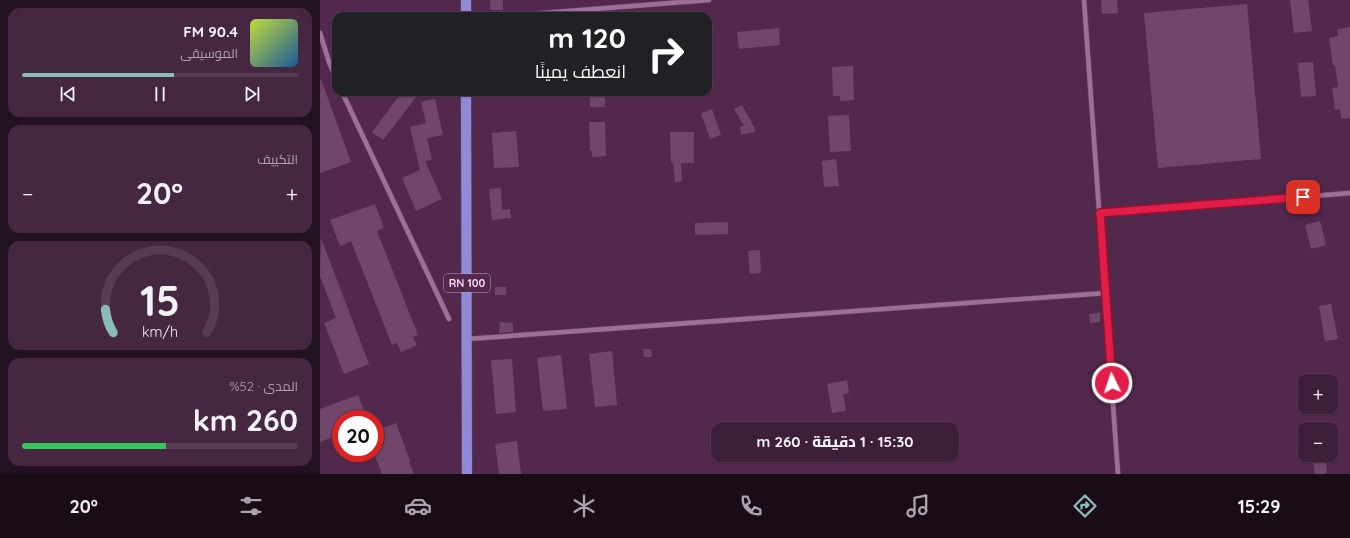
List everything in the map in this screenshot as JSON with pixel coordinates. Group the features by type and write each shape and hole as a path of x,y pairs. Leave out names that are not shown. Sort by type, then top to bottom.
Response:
{"main road":[{"path":"466,0 466,12"},
{"name":"RN 100","path":"466,96 467,474"}],"lane":[{"path":"555,12 709,0"},
{"path":"1084,0 1118,474"},
{"path":"320,33 328,62 332,70"},
{"path":"344,96 449,319"},
{"path":"1100,213 1350,193"},
{"path":"467,339 1106,293"}],"building":[{"path":"490,0 503,0 503,10 490,10"},
{"path":"1101,0 1117,0 1118,13 1102,14"},
{"path":"1290,0 1308,0 1312,31 1294,33"},
{"path":"1247,4 1261,159 1158,168 1144,13"},
{"path":"1350,27 1350,118 1341,119 1340,109 1335,110 1332,88 1338,87 1329,38 1338,36 1337,29"},
{"path":"779,28 780,45 739,49 737,32"},
{"path":"1313,62 1316,96 1301,97 1298,63"},
{"path":"853,66 854,100 840,101 840,96 833,96 832,67"},
{"path":"321,79 351,162 320,173 320,80"},
{"path":"399,96 417,96 383,140 372,132"},
{"path":"590,96 605,96 605,107 590,107"},
{"path":"435,99 443,135 427,138 432,160 425,161 442,199 416,211 402,178 420,170 410,127 426,123 421,102"},
{"path":"742,105 754,127 755,132 741,135 740,127 744,126 734,109"},
{"path":"712,109 721,135 710,139 701,113"},
{"path":"849,115 851,151 830,152 828,116"},
{"path":"589,122 605,122 606,156 592,157 592,151 590,151"},
{"path":"516,131 519,167 494,168 492,133"},
{"path":"670,132 694,132 694,163 681,163 682,181 675,182 673,163 671,163"},
{"path":"836,159 839,186 824,187 822,161"},
{"path":"501,188 502,210 510,209 511,218 492,220 489,189"},
{"path":"375,204 384,228 377,231 418,335 413,337 417,345 401,352 397,343 392,345 351,241 340,246 330,220"},
{"path":"1320,221 1326,245 1311,249 1305,225"},
{"path":"728,222 728,234 695,235 695,223"},
{"path":"321,238 369,364 344,374 324,323 336,318 320,276"},
{"path":"760,250 761,273 750,274 748,251"},
{"path":"495,287 506,287 506,295 495,295"},
{"path":"1331,304 1338,339 1325,341 1319,306"},
{"path":"1100,313 1100,322 1090,323 1089,314"},
{"path":"500,322 513,323 513,332 499,333"},
{"path":"643,349 651,349 652,357 644,357"},
{"path":"612,351 617,405 595,407 589,354"},
{"path":"561,355 567,409 543,411 537,358"},
{"path":"512,359 516,412 496,414 491,360"},
{"path":"847,380 849,393 843,394 846,411 832,413 827,384"},
{"path":"358,395 364,410 332,410 332,437 320,442 320,409"},
{"path":"396,423 414,474 382,474 377,462 384,462 384,428"},
{"path":"517,441 521,474 499,474 495,444"},
{"path":"1313,462 1326,462 1326,474 1315,474"}],"route":[{"path":"1112,383 1100,213 1303,197"}]}
